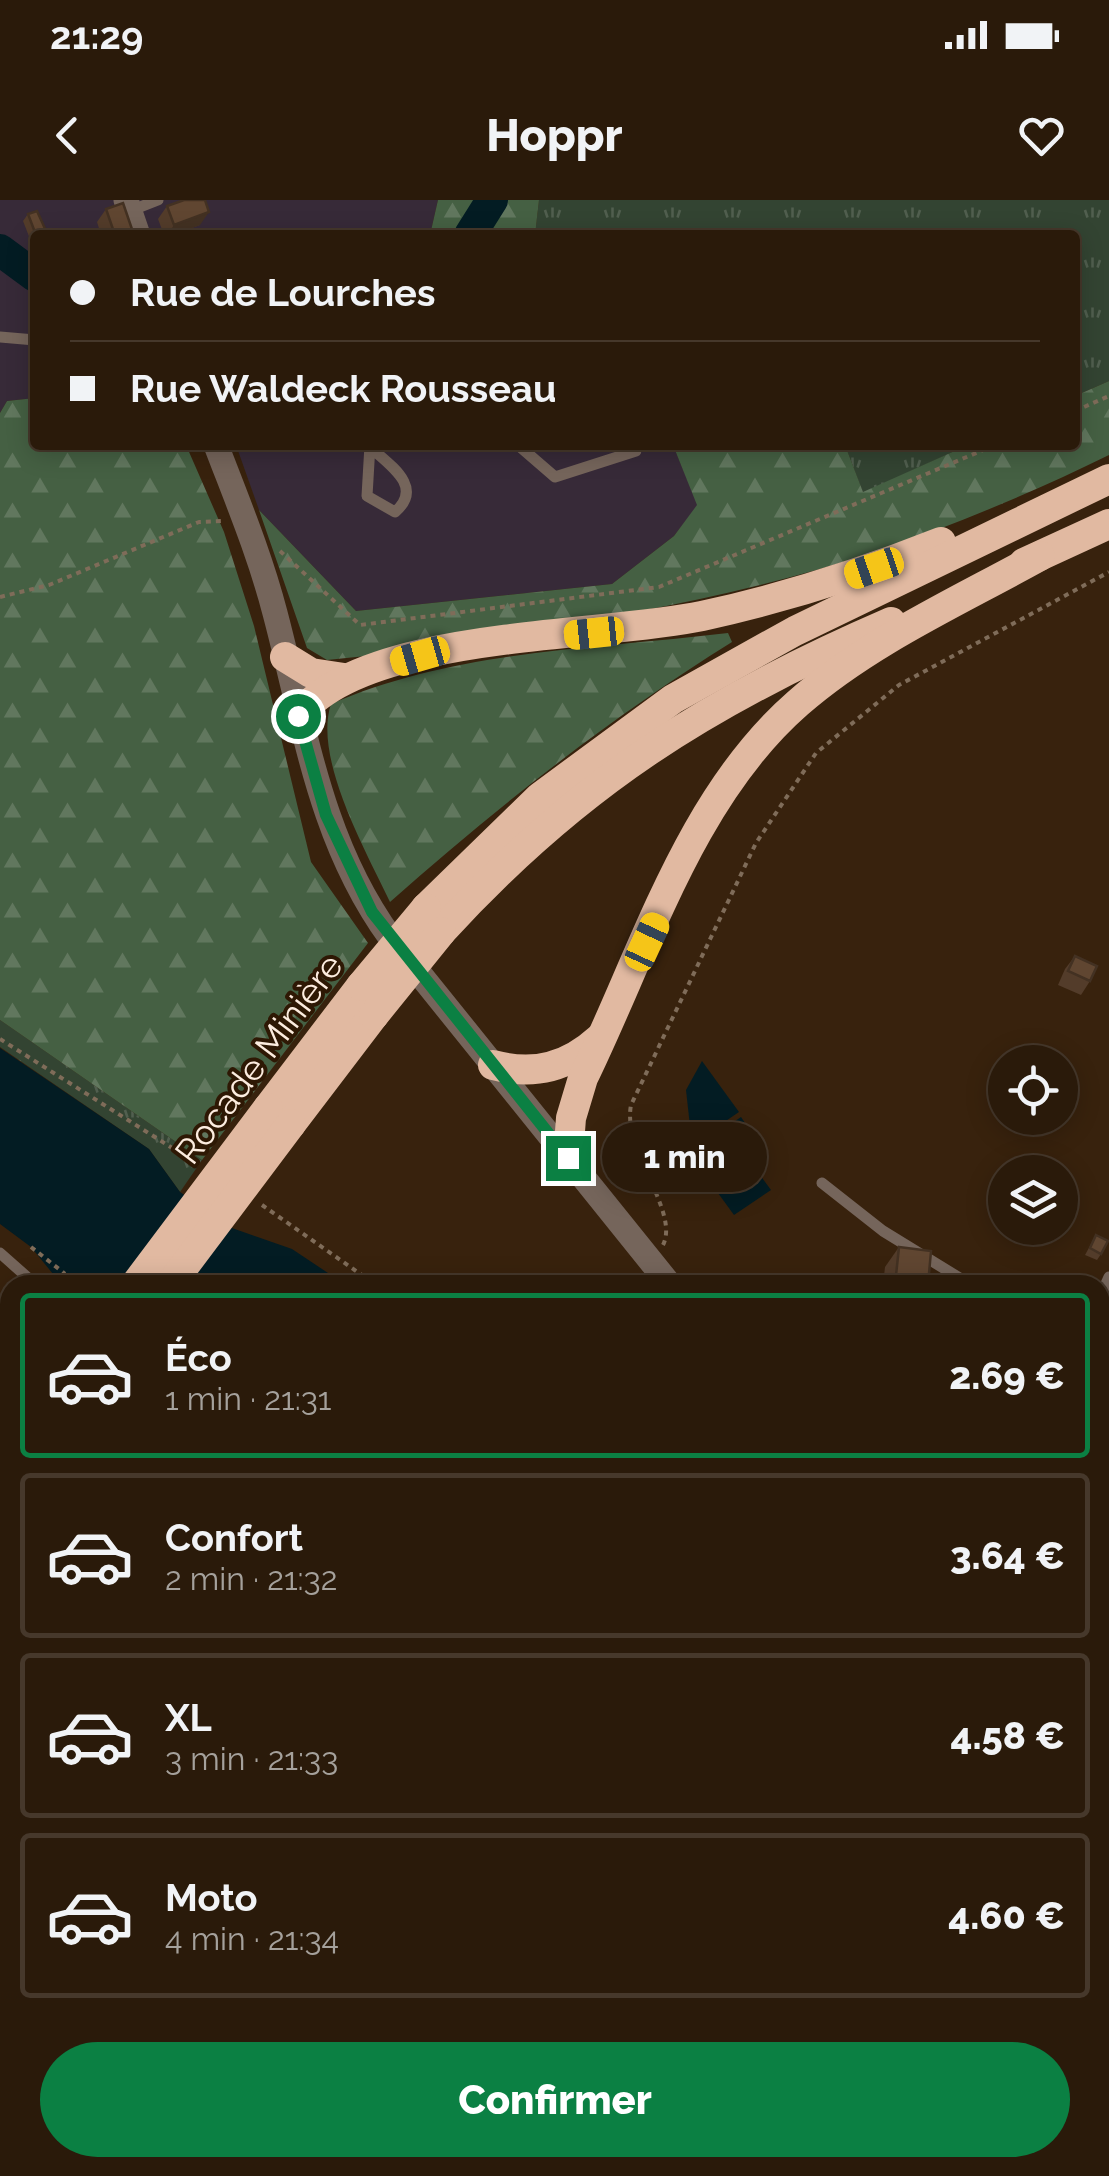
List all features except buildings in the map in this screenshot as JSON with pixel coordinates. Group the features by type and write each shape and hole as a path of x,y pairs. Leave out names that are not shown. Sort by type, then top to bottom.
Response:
{"highway":[{"name":"Rocade Minière","path":"144,1275 280,1116 374,1015 433,920 540,797 655,710 778,640 1109,479"},
{"path":"298,716 321,691 344,678 465,646 624,630 716,613 832,582 968,532 1034,513"},
{"name":"Rocade Minière","path":"177,1275 360,986 433,920 617,769 678,728 810,657 1109,524"},
{"path":"568,1158 574,1105 700,828 762,740 798,703 844,669 1040,556"},
{"path":"285,657 311,672 344,678"},
{"path":"493,1065 520,1071 551,1068 582,1054 604,1035"}],"street":[{"path":"218,450 244,520 285,657 332,833 364,898 394,941 662,1275"}],"lane":[{"path":"131,215 158,200"},
{"path":"0,337 30,340"},
{"path":"370,450 367,496 383,510 395,512 406,503 408,490 401,475 374,450"},
{"path":"524,450 554,476 569,476 636,451"},
{"path":"822,1183 883,1230 955,1275"},
{"path":"0,1253 25,1275"}],"path":[{"path":"1080,409 1109,396"},
{"path":"279,550 360,624 607,596 659,587 984,450"},
{"path":"0,597 49,585 200,522 244,520"},
{"path":"649,1258 665,1242 667,1230 629,1135 631,1105 746,861 787,792 838,731 898,685 1109,572"},
{"path":"0,1039 213,1174"},
{"path":"262,1205 362,1275"},
{"path":"30,1247 64,1275"}],"shaded area":[{"path":"0,200 438,200 431,230 30,230 30,399 7,401 0,413"},
{"path":"238,450 675,450 698,505 674,536 612,584 356,611 259,510"}],"green space":[{"path":"438,200 539,200 536,230 431,230"},
{"path":"539,200 1109,200 1109,381 1080,394 1080,230 536,230"},
{"path":"1109,381 1109,455 938,529 849,560 714,596 385,654 327,660 307,648 259,510 356,611 612,584 674,536 697,505 675,450 847,450 863,492 957,450 1080,450 1080,394"},
{"path":"30,399 30,450 188,450 224,532 254,626 311,862 368,943 202,1160 0,1020 0,413 7,401"},
{"path":"847,450 957,450 863,493"},
{"path":"728,633 732,642 556,764 390,902 335,777 327,726 331,704 378,686 476,662"},
{"path":"0,1020 202,1160 180,1192 149,1149 0,1047"}],"water":[{"path":"0,1048 149,1149 180,1192 232,1228 292,1249 331,1275 54,1275 31,1247 0,1224"},
{"path":"702,1061 739,1112 692,1144 686,1090"},
{"path":"741,1117 765,1153 717,1185 694,1149"},
{"path":"755,1168 771,1190 734,1215 718,1193"}],"waterway":[{"path":"473,230 492,200"},
{"path":"0,250 30,272"}],"route":[{"path":"298,716 326,815 372,912 568,1158"}]}
